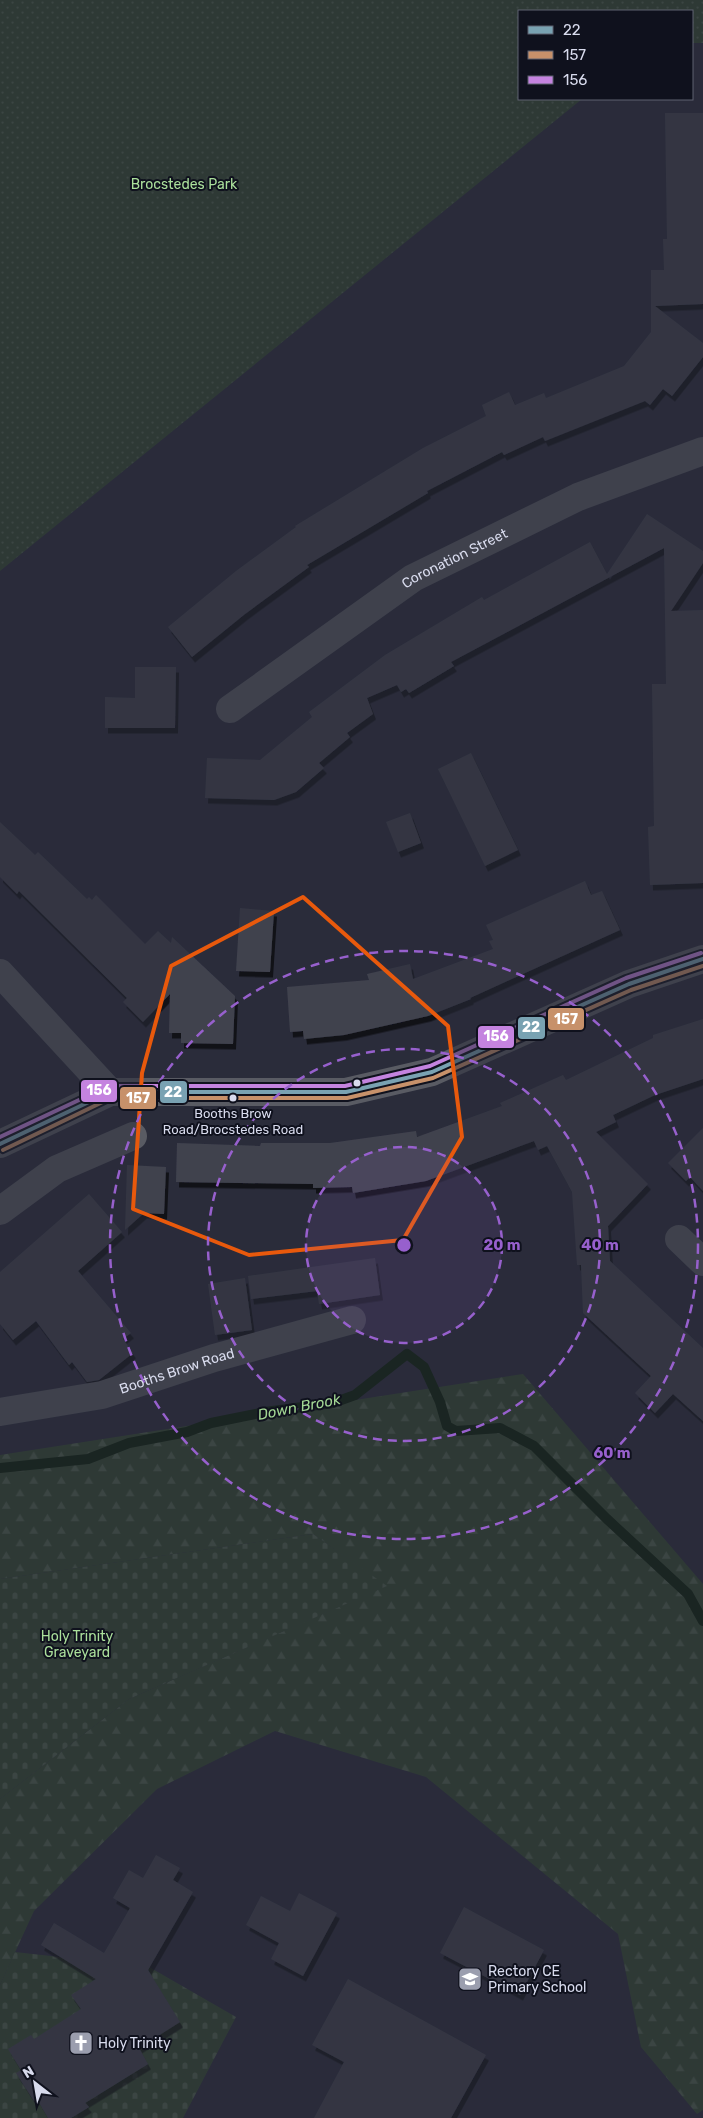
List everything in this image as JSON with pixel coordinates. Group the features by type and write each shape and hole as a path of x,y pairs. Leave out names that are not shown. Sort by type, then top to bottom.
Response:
{"street":[{"name":"Coronation Street","path":"230,709 413,578 578,497 703,451"},
{"path":"0,1144 110,1092 346,1092 432,1072 629,984 703,959"},
{"path":"0,973 110,1092"},
{"path":"0,1211 57,1169 133,1136"},
{"path":"679,1239 703,1262"},
{"name":"Booths Brow Road","path":"0,1412 102,1395 214,1358 352,1320"}],"highlighted area":[{"path":"303,897 448,1026 462,1137 403,1240 249,1255 133,1209 142,1073 171,966"}],"green space":[{"name":"Brocstedes Park","path":"0,0 703,0 703,43 693,43 693,10 518,10 518,100 581,100 0,571"},
{"path":"523,1374 703,1584 703,2110 697,2114 641,2047 618,1934 426,1777 275,1731 157,1789 34,1911 0,1985 0,1799 129,1699 386,1586 313,1534 0,1579 0,1455"},
{"name":"Holy Trinity Graveyard","path":"313,1534 387,1586 129,1699 0,1799 0,1579"},
{"path":"15,1952 95,1961 137,1960 236,2017 183,2118 0,2118 0,1985"}],"building":[{"path":"665,113 703,113 703,304 655,306 703,343 703,357 672,396 663,389 650,405 645,401 545,441 543,437 504,455 502,452 427,491 428,493 307,565 309,567 245,614 192,657 168,627 236,571 295,526 423,448 486,416 482,405 509,392 515,405 544,393 546,398 624,366 651,332 651,270 664,270 663,239 667,239"},
{"path":"647,514 703,551 703,563 671,611 703,610 703,883 650,885 648,827 654,826 652,684 666,684 664,548 451,662 454,666 409,693 406,689 401,692 397,685 367,698 373,714 347,733 350,737 319,763 324,768 296,792 274,800 205,798 207,758 260,760 312,717 309,712 385,655 482,597 484,600 590,542 607,574"},
{"path":"135,667 176,667 175,728 105,728 105,697 135,698"},
{"path":"471,753 518,850 485,866 438,769"},
{"path":"410,813 421,843 398,852 386,822"},
{"path":"0,822 35,855 38,852 87,899 89,897 92,900 96,895 145,944 158,931 171,943 172,937 235,996 233,1044 181,1043 181,1033 169,1033 170,994 143,1022 123,1002 127,998 19,891 17,894 0,877"},
{"path":"585,881 591,895 602,891 620,930 471,999 428,1016 344,1035 304,1039 303,1031 290,1032 287,987 369,980 367,974 410,964 413,979 493,949 489,941 493,940 486,925"},
{"path":"240,908 274,911 270,972 236,971"},
{"path":"703,1019 703,1079 655,1095 613,1115 616,1122 596,1132 648,1184 608,1226 610,1261 703,1348 703,1421 673,1394 655,1413 635,1393 651,1376 583,1313 581,1265 577,1265 572,1192 547,1146 538,1150 534,1141 426,1181 353,1193 352,1187 313,1188 313,1184 176,1182 177,1143 260,1146 261,1143 330,1143 416,1131 417,1137 502,1106 500,1103 563,1075 566,1080 653,1038 653,1035"},
{"path":"703,1128 703,1191 690,1177 686,1181 668,1163"},
{"path":"127,1165 166,1167 164,1214 144,1213 125,1230"},
{"path":"89,1194 122,1232 78,1271 131,1333 123,1339 133,1353 99,1380 87,1382 72,1362 69,1365 36,1321 13,1340 0,1324 0,1272"},
{"path":"375,1258 380,1295 319,1304 317,1291 251,1299 248,1276"},
{"path":"245,1278 252,1330 215,1335 208,1284"},
{"path":"156,1855 180,1868 173,1880 193,1892 148,1970 180,2022 139,2048 148,2064 85,2103 89,2107 71,2118 48,2118 37,2099 34,2101 16,2073 21,2070 8,2049 31,2035 34,2039 81,2009 71,1995 96,1979 41,1945 54,1923 104,1953 130,1908 113,1898 129,1870 143,1878"},
{"path":"299,1893 337,1913 303,1976 271,1959 279,1943 246,1925 261,1896 290,1911"},
{"path":"464,1907 544,1950 520,1995 440,1953"},
{"path":"348,1979 486,2055 451,2118 314,2118 344,2062 312,2045"}],"waterway":[{"name":"Down Brook","path":"0,1468 88,1459 129,1443 187,1432 211,1423 265,1412 333,1403 355,1395 407,1354 424,1367 440,1402 447,1426 456,1431 500,1428 534,1446 607,1519 688,1594 703,1621"}],"transit line":[{"name":"156","path":"0,1137 109,1086 345,1086 430,1066 626,978 701,953"},
{"name":"22","path":"0,1144 110,1092 346,1092 432,1072 629,984 703,959"},
{"name":"157","path":"3,1150 111,1098 347,1098 433,1078 631,990 703,966"}],"place":[{"name":"Booths Brow Road/Brocstedes Road","path":"233,1098"},
{"name":"Rectory CE Primary School","path":"470,1979"},
{"name":"Holy Trinity","path":"81,2043"}]}
